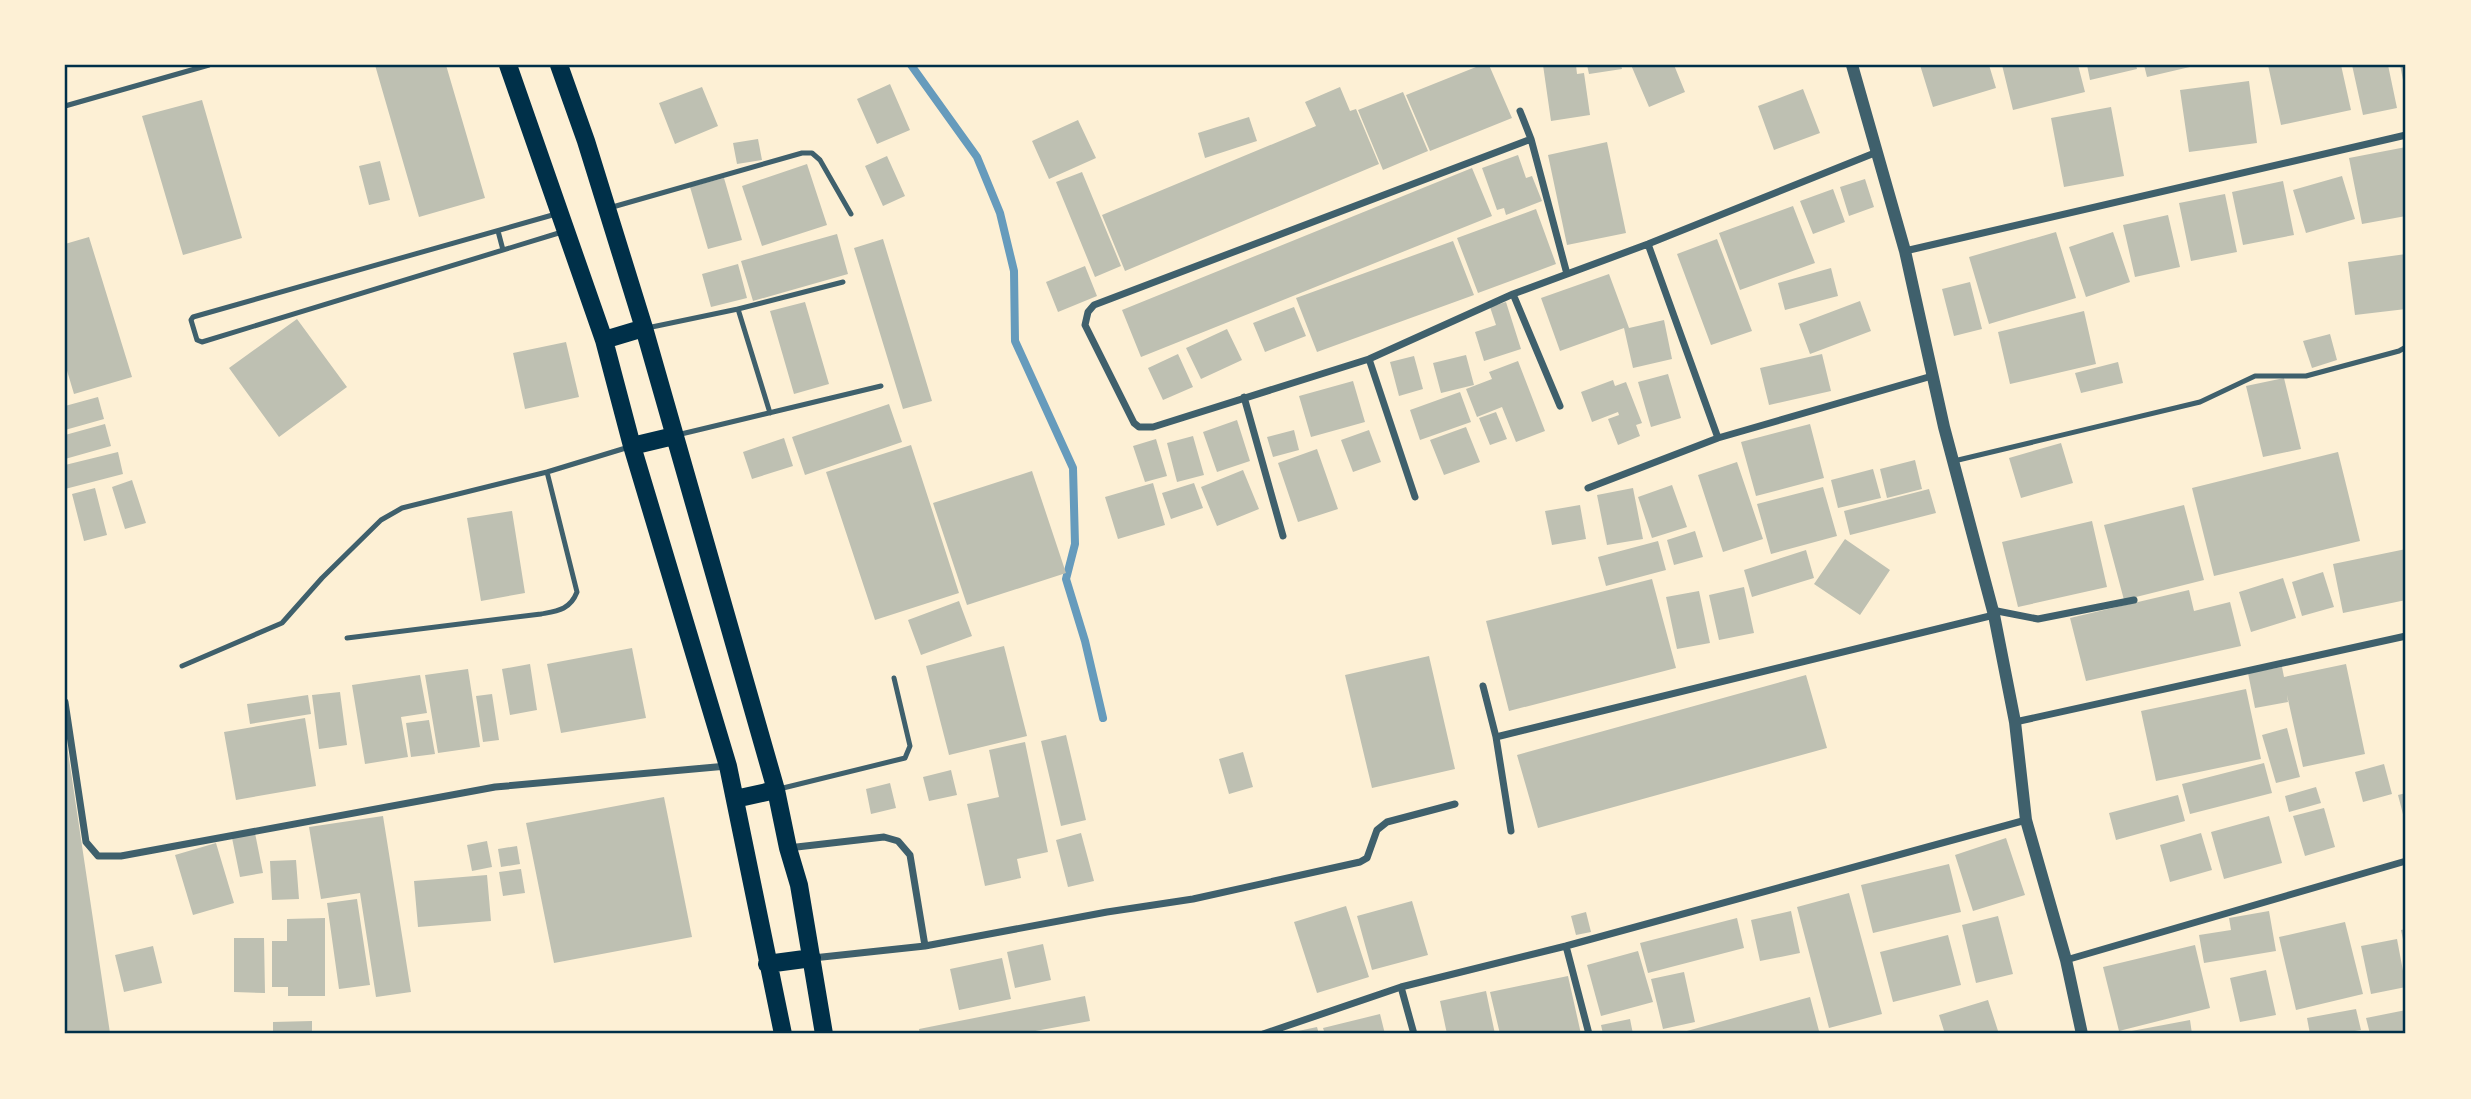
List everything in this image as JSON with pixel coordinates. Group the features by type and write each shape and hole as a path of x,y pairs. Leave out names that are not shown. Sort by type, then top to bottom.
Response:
{"main road":[{"path":"508,65 604,340 632,446 728,766 783,1034"},
{"path":"559,65 586,141 644,328 776,790 799,885 824,1034"},
{"path":"604,340 644,328"},
{"path":"632,446 674,436"},
{"path":"735,799 776,790"},
{"path":"767,964 812,958"}],"street":[{"path":"1852,65 1905,251 1933,376 1993,612 2015,722 2026,820 2066,960 2082,1034"},
{"path":"1520,111 1531,139 1567,274"},
{"path":"1905,251 2406,135"},
{"path":"1531,139 1094,305 1088,312 1085,325 1134,423 1139,427 1153,427 1369,359 1513,293 1648,244 1878,152"},
{"path":"1648,244 1718,438"},
{"path":"1513,293 1559,407"},
{"path":"1369,359 1415,496"},
{"path":"1588,488 1718,438 1933,376"},
{"path":"1244,397 1283,536"},
{"path":"1496,737 1993,612 2038,618 2134,600"},
{"path":"2015,722 2406,636"},
{"path":"1483,686 1496,737 1511,831"},
{"path":"65,702 86,842 98,856 121,856 495,787 728,766"},
{"path":"812,958 925,946 1193,899 1360,862 1367,858 1377,830 1387,822 1455,804"},
{"path":"1263,1034 1401,987 1566,946 2026,820"},
{"path":"788,848 884,837 898,841 910,855 925,946"},
{"path":"2066,960 2406,861"},
{"path":"1566,946 1589,1034"},
{"path":"1401,987 1414,1034"}],"lane":[{"path":"65,106 209,65"},
{"path":"606,209 802,153 812,153 820,160 851,214"},
{"path":"559,213 193,317 192,330 197,341 202,342 565,231"},
{"path":"498,231 503,250"},
{"path":"644,328 738,309 843,282"},
{"path":"738,309 770,412"},
{"path":"1954,461 2200,402 2255,376 2306,376 2406,347"},
{"path":"674,436 881,386"},
{"path":"182,666 282,623 322,578 381,520 402,508 547,472 632,446"},
{"path":"348,638 541,614 560,610 571,604 577,593 547,472"},
{"path":"776,790 905,758 910,746 894,678"}],"building":[{"path":"375,65 446,65 485,198 419,217"},
{"path":"1481,65 1489,65 1512,118 1430,151 1406,95"},
{"path":"1543,65 1576,65 1577,74 1584,73 1590,115 1551,121"},
{"path":"1587,65 1621,65 1622,69 1589,74"},
{"path":"1631,65 1674,65 1685,92 1649,107"},
{"path":"1920,65 1989,65 1996,88 1933,107"},
{"path":"2002,65 2078,65 2085,92 2013,110"},
{"path":"2087,65 2136,65 2137,69 2090,80"},
{"path":"2144,65 2194,65 2194,66 2147,77"},
{"path":"2268,65 2341,65 2351,110 2281,125"},
{"path":"2352,65 2388,65 2397,108 2363,115"},
{"path":"2400,65 2406,65 2406,90 2405,90"},
{"path":"2249,81 2257,143 2189,152 2180,90"},
{"path":"890,84 910,130 877,144 857,99"},
{"path":"702,87 718,126 675,144 659,103"},
{"path":"1340,87 1350,111 1356,109 1379,164 1125,271 1102,215 1316,126 1305,102"},
{"path":"1803,89 1820,133 1774,150 1758,106"},
{"path":"1403,92 1428,151 1383,170 1358,110"},
{"path":"202,100 242,238 183,255 142,116"},
{"path":"2111,107 2124,176 2064,187 2051,118"},
{"path":"1249,117 1257,141 1205,158 1198,133"},
{"path":"1078,120 1096,158 1049,179 1032,141"},
{"path":"758,139 762,160 737,164 733,143"},
{"path":"1607,142 1626,233 1567,245 1548,155"},
{"path":"2406,147 2406,216 2362,224 2349,158"},
{"path":"1518,155 1526,178 1532,176 1542,201 1506,215 1504,208 1497,210 1482,168"},
{"path":"887,156 905,196 883,206 865,166"},
{"path":"380,161 390,200 369,205 359,166"},
{"path":"807,164 827,225 762,246 742,186"},
{"path":"1472,168 1492,216 1141,357 1122,310"},
{"path":"1082,172 1121,266 1095,277 1056,182"},
{"path":"2342,176 2355,219 2306,233 2293,190"},
{"path":"724,178 742,240 708,249 690,187"},
{"path":"1865,179 1874,207 1849,216 1840,187"},
{"path":"2283,181 2294,235 2243,245 2232,192"},
{"path":"1833,189 1845,222 1813,234 1800,201"},
{"path":"2225,194 2237,252 2191,261 2179,203"},
{"path":"1793,206 1815,263 1740,290 1719,233"},
{"path":"1536,209 1556,264 1478,293 1457,238"},
{"path":"2168,215 2180,267 2135,277 2123,225"},
{"path":"2056,232 2076,298 1989,324 1969,257"},
{"path":"2113,232 2130,282 2086,297 2069,247"},
{"path":"837,234 848,274 753,301 741,261"},
{"path":"89,237 132,377 74,394 65,364 65,244"},
{"path":"883,239 932,401 903,409 854,248"},
{"path":"1717,239 1752,331 1711,345 1677,254"},
{"path":"1453,241 1474,295 1317,352 1296,298"},
{"path":"2406,254 2406,309 2355,315 2348,262"},
{"path":"738,264 747,298 711,307 702,274"},
{"path":"1085,266 1097,296 1058,312 1046,282"},
{"path":"1831,268 1838,296 1785,310 1778,283"},
{"path":"1609,274 1629,328 1664,320 1672,359 1633,368 1624,328 1560,351 1541,298"},
{"path":"1970,282 1982,329 1954,336 1942,289"},
{"path":"1860,301 1871,331 1810,354 1799,324"},
{"path":"805,302 829,384 794,394 770,311"},
{"path":"1506,302 1521,349 1484,361 1475,332 1496,325 1490,307"},
{"path":"1294,307 1306,336 1265,352 1253,323"},
{"path":"2084,311 2096,364 2010,384 1998,332"},
{"path":"297,319 347,387 279,437 229,368"},
{"path":"1227,329 1242,360 1201,379 1186,348"},
{"path":"2330,334 2337,360 2312,368 2303,341"},
{"path":"566,342 579,397 525,409 513,353"},
{"path":"1178,354 1193,387 1163,400 1148,368"},
{"path":"1822,354 1831,391 1769,405 1760,368"},
{"path":"1466,355 1474,385 1441,393 1433,363"},
{"path":"1414,356 1423,389 1399,396 1390,362"},
{"path":"1518,361 1545,431 1516,442 1502,407 1477,417 1466,389 1492,379 1489,372"},
{"path":"2118,362 2123,383 2081,393 2075,373"},
{"path":"1668,374 1681,418 1651,427 1638,382"},
{"path":"2284,378 2301,449 2263,457 2246,386"},
{"path":"1613,380 1615,386 1626,382 1642,423 1636,425 1640,436 1618,445 1608,419 1619,415 1618,412 1592,422 1581,392"},
{"path":"1353,381 1365,422 1311,437 1299,396"},
{"path":"1460,392 1471,422 1420,440 1410,410"},
{"path":"98,397 104,419 65,430 65,406"},
{"path":"889,404 902,442 805,475 792,437"},
{"path":"1496,412 1507,439 1490,445 1479,418"},
{"path":"1237,420 1250,461 1217,472 1203,432"},
{"path":"105,424 111,446 65,459 65,435"},
{"path":"1810,424 1824,478 1756,496 1741,442"},
{"path":"1466,427 1480,462 1444,475 1430,440"},
{"path":"1294,430 1299,450 1273,457 1267,437"},
{"path":"1369,430 1381,462 1353,472 1341,440"},
{"path":"1193,436 1204,475 1177,482 1167,443"},
{"path":"784,438 793,466 752,479 743,452"},
{"path":"1156,439 1167,476 1145,482 1133,446"},
{"path":"2061,443 2073,483 2021,498 2009,458"},
{"path":"911,445 959,593 875,620 826,472"},
{"path":"1317,449 1338,509 1298,522 1278,463"},
{"path":"118,452 123,474 65,489 65,465"},
{"path":"2338,452 2360,541 2214,576 2192,488"},
{"path":"1915,460 1922,489 1887,498 1880,469"},
{"path":"1737,462 1763,539 1723,552 1698,475"},
{"path":"1873,469 1881,498 1838,508 1831,480"},
{"path":"1243,470 1259,509 1217,526 1201,487"},
{"path":"1032,471 1066,573 967,605 933,503"},
{"path":"132,480 146,523 125,529 112,487"},
{"path":"1153,483 1165,525 1118,539 1105,497"},
{"path":"1194,483 1203,508 1171,519 1162,493"},
{"path":"1672,485 1687,527 1652,538 1638,497"},
{"path":"1823,487 1837,536 1771,554 1757,504"},
{"path":"95,488 107,535 84,541 72,494"},
{"path":"1633,488 1643,539 1607,545 1597,495"},
{"path":"1929,489 1936,513 1850,535 1844,511"},
{"path":"1580,505 1586,539 1552,545 1545,511"},
{"path":"2184,505 2204,580 2124,600 2104,525"},
{"path":"512,511 525,593 481,601 467,518"},
{"path":"2092,521 2107,587 2018,607 2002,542"},
{"path":"1695,531 1703,557 1674,565 1667,540"},
{"path":"1845,539 1890,570 1860,615 1814,584"},
{"path":"1658,541 1666,570 1606,586 1598,557"},
{"path":"2406,549 2406,600 2343,613 2333,564"},
{"path":"1806,550 1814,578 1752,597 1744,570"},
{"path":"2323,572 2334,607 2302,616 2292,582"},
{"path":"2283,578 2296,618 2251,632 2239,592"},
{"path":"1652,579 1676,668 1509,711 1486,621"},
{"path":"1744,587 1754,633 1719,640 1709,595"},
{"path":"2189,590 2194,611 2230,602 2241,646 2086,681 2070,618"},
{"path":"1699,591 1710,643 1677,649 1666,597"},
{"path":"959,601 972,636 921,655 908,620"},
{"path":"1004,646 1027,736 949,755 926,666"},
{"path":"632,648 646,718 561,733 547,664"},
{"path":"1429,656 1455,769 1372,788 1345,675"},
{"path":"530,664 537,710 510,715 502,669"},
{"path":"2346,664 2365,754 2303,767 2287,695 2288,702 2255,708 2248,673 2282,667 2284,677"},
{"path":"468,669 480,747 438,753 425,675"},
{"path":"420,675 427,713 401,717 408,757 365,764 352,685"},
{"path":"1806,675 1827,748 1538,828 1517,755"},
{"path":"2246,689 2261,759 2156,781 2141,711"},
{"path":"340,692 347,745 319,749 312,695"},
{"path":"492,694 499,740 483,742 476,696"},
{"path":"308,695 311,714 250,724 247,704"},
{"path":"305,718 316,786 236,800 224,732"},
{"path":"429,720 435,754 411,757 406,723"},
{"path":"2287,728 2300,777 2276,783 2262,735"},
{"path":"65,732 110,1033 104,1034 65,1034"},
{"path":"1066,735 1086,820 1061,826 1041,741"},
{"path":"1025,742 1048,852 1017,859 1021,878 985,886 967,804 999,797 989,750"},
{"path":"1243,752 1253,787 1229,794 1219,759"},
{"path":"2264,763 2272,793 2190,814 2182,784"},
{"path":"2384,764 2392,794 2363,802 2355,772"},
{"path":"951,770 957,795 929,801 923,777"},
{"path":"890,783 896,808 871,814 866,789"},
{"path":"2316,787 2321,803 2289,812 2285,796"},
{"path":"2406,793 2406,822 2405,822 2398,795"},
{"path":"2178,795 2185,821 2116,840 2109,813"},
{"path":"664,797 692,937 554,963 526,823"},
{"path":"2324,808 2335,847 2305,856 2293,816"},
{"path":"383,816 411,992 376,997 360,893 321,899 309,827"},
{"path":"2269,816 2282,863 2224,879 2211,832"},
{"path":"255,833 263,873 240,877 232,838"},
{"path":"1081,833 1094,881 1068,887 1056,840"},
{"path":"2201,833 2212,870 2170,882 2160,845"},
{"path":"2006,838 2025,895 1973,911 1955,855"},
{"path":"487,841 492,867 472,871 467,845"},
{"path":"216,843 234,903 193,915 175,855"},
{"path":"517,846 520,864 501,867 498,849"},
{"path":"296,860 299,899 272,900 270,861"},
{"path":"1949,864 1961,912 1873,933 1861,885"},
{"path":"521,869 525,893 503,896 499,872"},
{"path":"487,875 491,921 418,927 414,881"},
{"path":"1849,893 1882,1014 1829,1028 1797,907"},
{"path":"357,899 370,985 339,989 327,903"},
{"path":"1412,901 1428,955 1372,970 1357,916"},
{"path":"1346,906 1369,977 1317,993 1294,922"},
{"path":"1791,911 1800,953 1760,961 1751,920"},
{"path":"2269,911 2276,951 2204,963 2199,935 2231,930 2229,918"},
{"path":"1586,912 1591,932 1576,935 1571,916"},
{"path":"1998,916 2013,974 1976,983 1962,925"},
{"path":"325,918 325,996 288,996 288,987 272,987 272,941 287,941 287,919"},
{"path":"1737,918 1744,948 1648,973 1640,943"},
{"path":"2345,922 2363,994 2296,1010 2279,937"},
{"path":"2406,929 2406,949 2405,949 2401,930"},
{"path":"1948,935 1961,985 1893,1002 1880,952"},
{"path":"234,938 264,938 265,993 234,992"},
{"path":"2397,939 2406,987 2371,994 2361,946"},
{"path":"1043,944 1051,980 1015,988 1007,952"},
{"path":"2195,945 2210,1008 2119,1031 2103,967"},
{"path":"153,946 162,983 124,992 115,955"},
{"path":"1638,951 1653,1002 1601,1016 1587,965"},
{"path":"1002,958 1011,999 959,1010 950,969"},
{"path":"2266,970 2276,1015 2240,1022 2230,978"},
{"path":"1684,972 1695,1022 1663,1029 1651,979"},
{"path":"1568,976 1581,1034 1500,1034 1490,992"},
{"path":"1486,991 1495,1034 1447,1034 1440,1001"},
{"path":"1085,996 1090,1021 1019,1034 920,1034 919,1029"},
{"path":"1810,997 1819,1031 1807,1034 1676,1034"},
{"path":"1988,1000 1999,1034 1945,1034 1939,1015"},
{"path":"2356,1009 2361,1030 2310,1034 2307,1018"},
{"path":"2406,1010 2406,1034 2370,1034 2366,1018"},
{"path":"1380,1014 1385,1034 1325,1034 1323,1028"},
{"path":"1630,1019 1633,1034 1603,1034 1601,1025"},
{"path":"2190,1020 2192,1034 2121,1034 2121,1033"},
{"path":"312,1021 312,1034 273,1034 273,1022"},
{"path":"1317,1027 1319,1034 1289,1034 1289,1033"}],"waterway":[{"path":"911,65 977,157 1000,213 1014,271 1015,341 1073,468 1075,544 1066,579 1085,641 1103,718"}]}
